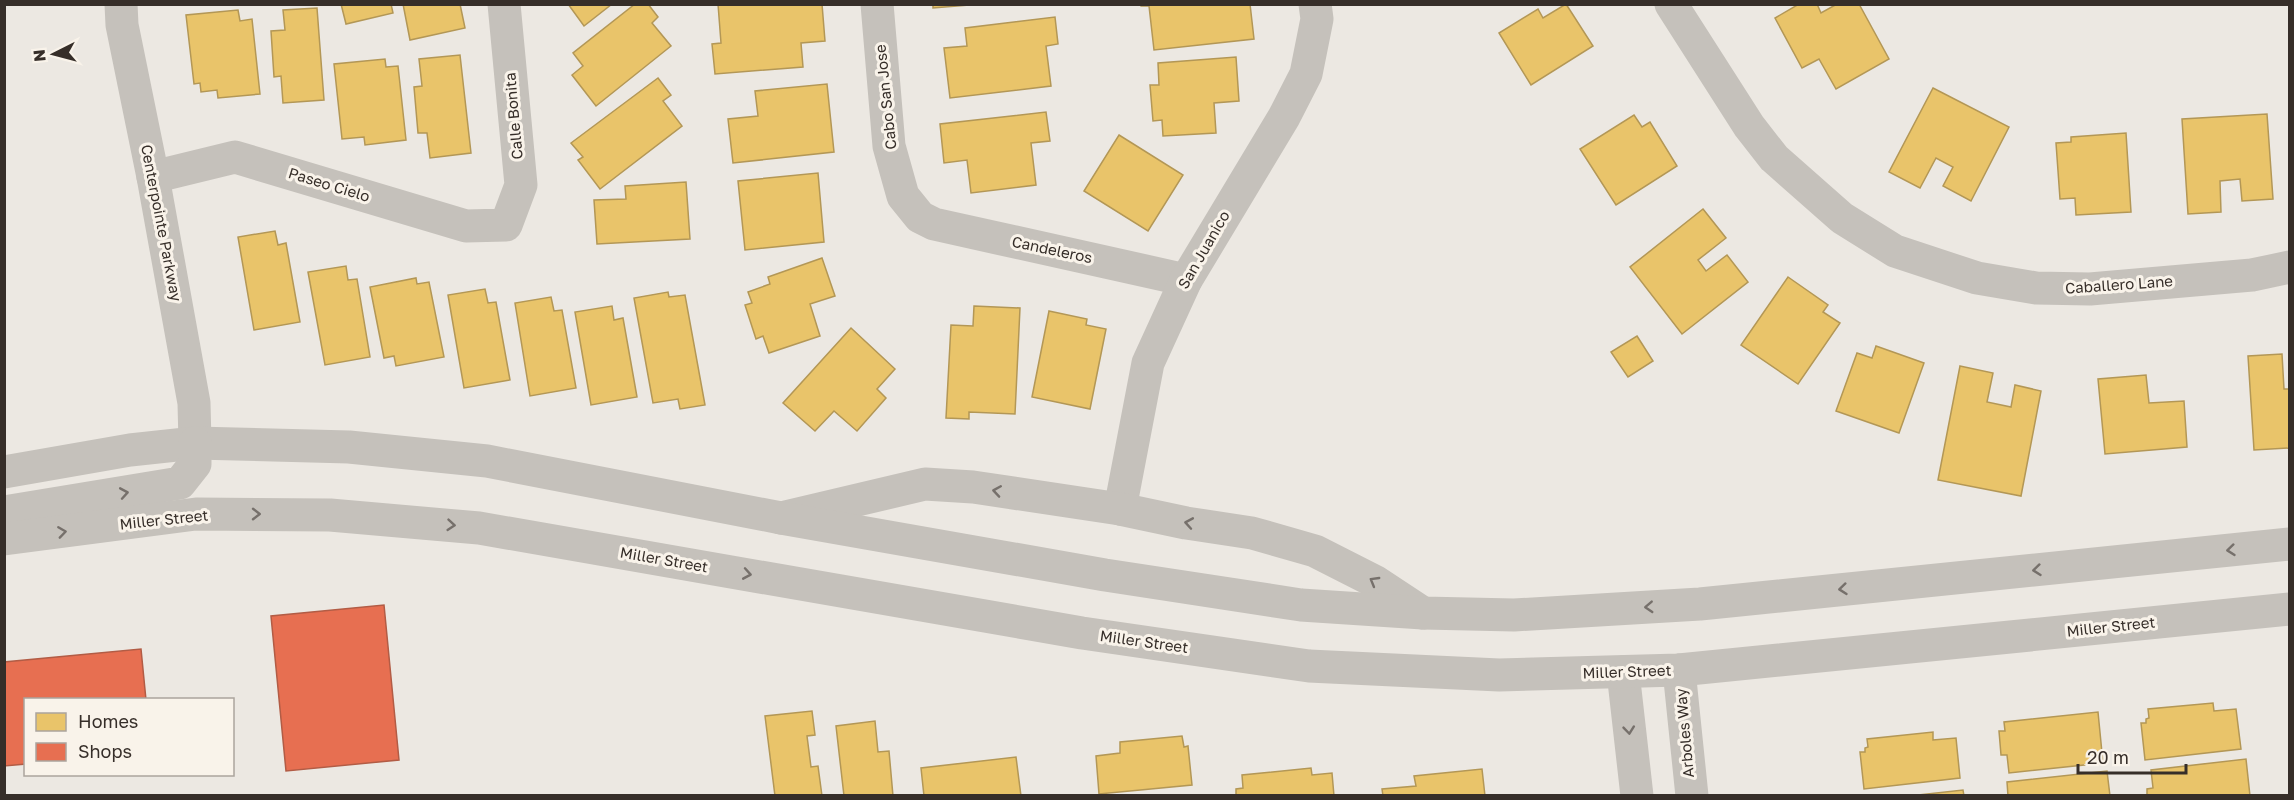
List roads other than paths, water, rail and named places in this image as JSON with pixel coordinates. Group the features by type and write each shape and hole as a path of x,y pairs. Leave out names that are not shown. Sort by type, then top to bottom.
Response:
{"street":[{"name":"Centerpointe Parkway","path":"4,512 180,483 195,464 194,403 153,177 122,25 121,4"},
{"name":"Calle Bonita","path":"504,4 521,185 506,225"},
{"name":"Cabo San Jose","path":"877,4 890,146 903,196 920,217"},
{"name":"San Juanico","path":"1120,509 1148,363 1186,280 1284,117 1306,75 1317,19 1315,4"},
{"name":"Caballero Lane","path":"1671,4 1749,126 1774,158 1842,218 1895,251 1977,278 2036,288 2090,290 2252,274 2289,267"},
{"name":"Paseo Cielo","path":"153,177 235,157 466,226 506,225"},
{"name":"Candeleros","path":"920,217 934,224 1186,280"},
{"path":"4,471 130,450 195,443 349,447 487,461 781,518 1105,575 1301,605 1423,613 1514,615 1700,604 2289,544"},
{"path":"781,518 925,484 973,487 1120,509 1186,523 1252,533 1315,551 1376,582 1423,613"},
{"name":"Miller Street","path":"4,539 196,514 330,515 479,528 1082,633 1310,666 1499,675 1679,670 2289,609"},
{"name":"Arboles Way","path":"1679,670 1692,795"},
{"path":"1623,672 1637,795"}]}
